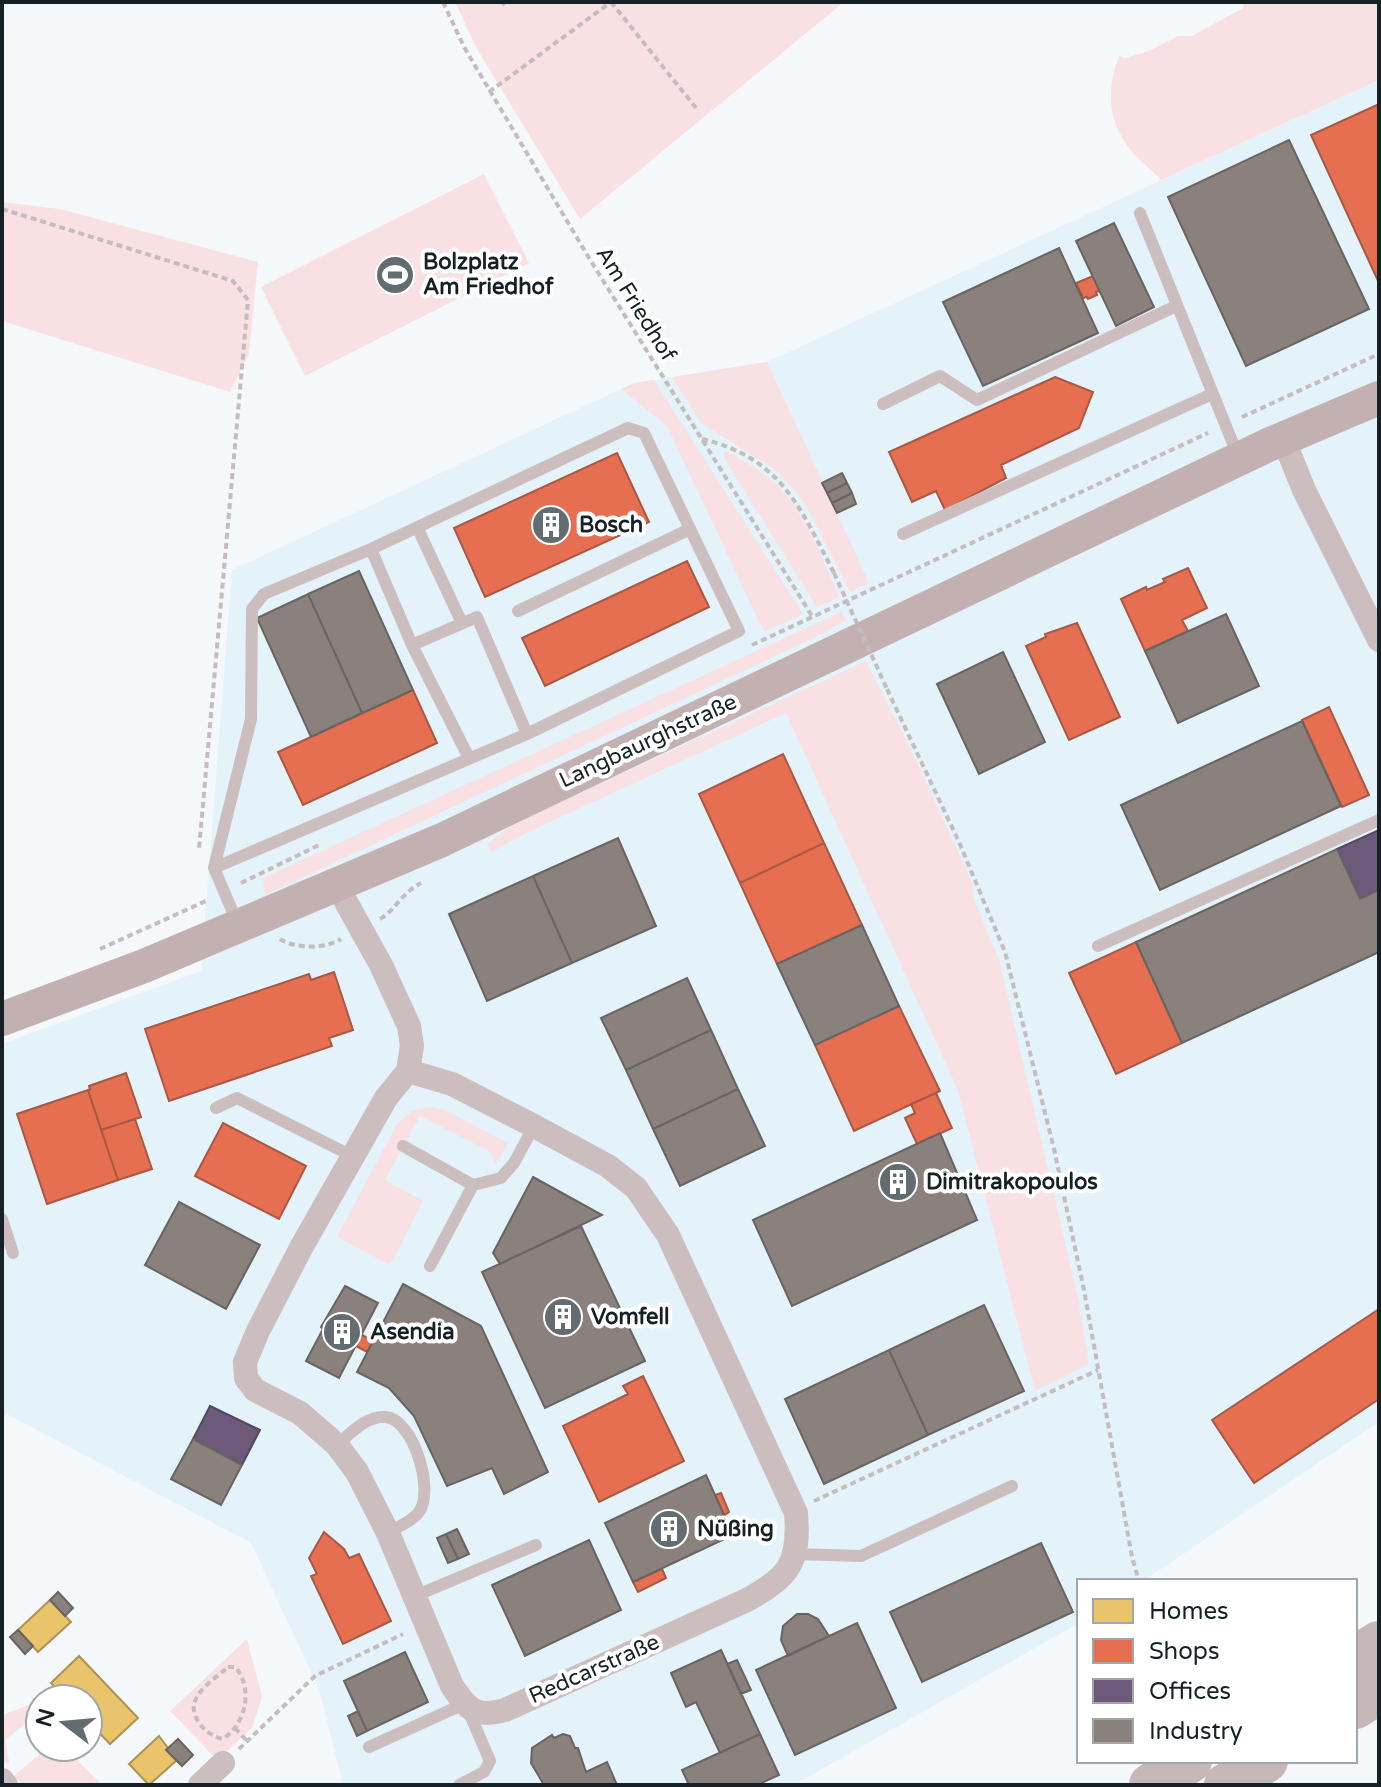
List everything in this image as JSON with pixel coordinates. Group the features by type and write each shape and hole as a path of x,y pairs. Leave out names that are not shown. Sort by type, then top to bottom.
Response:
{"highway":[{"path":"1357,1657 1379,1643"},
{"path":"1357,1706 1379,1692"},
{"path":"1151,1785 1187,1763"},
{"path":"1226,1785 1263,1763"}],"main road":[{"name":"Langbaurghstraße","path":"2,1019 144,966 442,840 1283,438 1379,398"}],"street":[{"path":"1283,438 1304,490 1379,640"},
{"path":"336,884 381,965 409,1026 412,1046 408,1071 386,1098 352,1156 258,1331 245,1362 246,1378 255,1390 300,1413 337,1445 357,1472 388,1533 452,1686 465,1706"},
{"path":"408,1071 452,1084 608,1166 636,1188 651,1206 668,1235 796,1513 794,1554"},
{"name":"Redcarstraße","path":"465,1706 484,1714 505,1710 747,1600 779,1581 794,1554"},
{"path":"200,1785 223,1763"},
{"path":"2,1780 6,1785"}],"lane":[{"path":"1140,213 1239,459"},
{"path":"883,404 940,376 977,400 1176,306"},
{"path":"903,534 1212,394"},
{"path":"214,868 527,734 739,631 644,433 628,428 371,549 264,594 252,609 251,719 214,868 239,925"},
{"path":"417,527 462,623"},
{"path":"518,611 690,529"},
{"path":"371,549 412,645 469,758"},
{"path":"412,645 477,617 527,734"},
{"path":"1098,946 1379,820"},
{"path":"216,1108 237,1098 352,1156"},
{"path":"403,1146 473,1185 501,1178 514,1163 534,1126"},
{"path":"430,1266 473,1185"},
{"path":"2,1219 13,1253"},
{"path":"337,1445 364,1422 375,1418 386,1417 398,1421 406,1431 426,1477 424,1500 418,1514 388,1533"},
{"path":"794,1554 861,1556 1012,1486"},
{"path":"415,1596 536,1545"},
{"path":"369,1747 465,1706 490,1761 484,1772 459,1785"}],"path":[{"name":"Am Friedhof","path":"443,2 489,92 627,321 812,616 1226,425"},
{"path":"489,92 611,2 696,108"},
{"path":"2,209 233,281 248,300 198,846 204,863 214,868"},
{"path":"1226,425 1379,354"},
{"path":"702,439 726,445 775,476 791,493 834,573 959,842 1005,952 1054,1149 1138,1579"},
{"path":"360,927 390,913 407,890 421,883"},
{"path":"796,1513 807,1504 1098,1370"},
{"path":"223,1763 315,1676 427,1622"},
{"path":"228,1667 238,1669 246,1696 242,1717 235,1728 226,1738 217,1738 205,1730 192,1713 192,1706 199,1694 228,1667"},
{"path":"235,1728 248,1741"}],"shaded area":[{"path":"455,2 844,2 580,219 477,49"},
{"path":"1245,2 1379,2 1379,80 1161,180 1133,153 1118,130 1111,94 1119,56 1125,58 1149,51 1178,36 1192,36 1243,8"},
{"path":"1379,80 1379,1422 1146,1579 1077,1579 1077,1624 794,1785 343,1785 319,1689 251,1543 7,1414 2,1418 2,1044 201,971 232,570 634,383 767,362"},
{"name":"Bolzplatz Am Friedhof","path":"484,174 529,263 305,376 261,287"},
{"path":"2,202 60,209 258,262 249,354 230,392 2,321"},
{"path":"767,362 869,583 850,592 795,490 777,471 701,423 672,377"},
{"path":"654,380 803,614 764,632 667,426 621,389"},
{"path":"724,450 764,474 787,496 813,538 839,597 817,607 725,460"},
{"path":"841,612 846,620 820,635 265,895 263,878"},
{"path":"866,661 972,882 974,900 999,959 1078,1298 1089,1364 1035,1391 958,1090 786,713 526,833 492,852 488,844 513,824"},
{"path":"430,1107 445,1110 508,1143 496,1164 489,1151 420,1116 385,1180 423,1201 390,1265 337,1237 397,1124 412,1111"},
{"path":"247,1639 262,1697 252,1728 217,1760 170,1711"},
{"path":"24,1707 24,1725 5,1740 9,1762 6,1764 2,1759 2,1715"},
{"path":"29,1763 81,1763 102,1785 22,1785 14,1776"}],"building: Homes":[{"path":"50,1600 71,1622 38,1652 18,1630"},
{"path":"79,1656 138,1718 110,1744 104,1738 104,1683 51,1683"},
{"path":"159,1736 177,1760 149,1785 129,1764"}],"building: Shops":[{"path":"1379,104 1379,283 1311,135"},
{"path":"1093,276 1100,291 1088,299 1083,298 1076,283"},
{"path":"1055,377 1093,392 1079,428 1001,465 1006,478 945,510 936,491 912,502 889,452"},
{"name":"Bosch","path":"617,453 649,522 485,597 454,528"},
{"name":"Bosch","path":"687,561 709,607 545,686 522,638"},
{"path":"1188,568 1207,608 1182,620 1188,631 1145,651 1121,599 1165,582 1163,579"},
{"path":"1077,623 1120,717 1069,740 1026,646 1046,637 1045,634"},
{"path":"413,690 437,743 303,805 278,752"},
{"path":"1329,707 1369,795 1342,807 1302,720"},
{"path":"783,754 824,843 740,883 699,794"},
{"path":"824,843 862,925 777,964 740,883"},
{"path":"1136,942 1182,1043 1116,1074 1069,973"},
{"path":"334,972 353,1030 329,1038 332,1046 169,1101 145,1029 309,974 311,980"},
{"path":"899,1006 940,1091 854,1131 815,1045"},
{"path":"126,1073 141,1117 101,1130 89,1086"},
{"path":"88,1090 118,1180 47,1204 17,1114"},
{"path":"936,1093 952,1128 917,1144 905,1118 915,1113 911,1104"},
{"path":"135,1119 152,1169 118,1180 101,1130"},
{"path":"223,1123 306,1166 279,1219 195,1176"},
{"path":"1379,1309 1379,1399 1254,1483 1212,1420"},
{"path":"362,1335 373,1341 367,1352 356,1346"},
{"path":"643,1376 684,1461 599,1502 563,1426 628,1394 623,1386"},
{"path":"721,1493 729,1512 724,1515 715,1495"},
{"path":"324,1532 344,1549 349,1558 359,1554 391,1621 343,1644 311,1576 317,1574 309,1558"},
{"path":"662,1569 666,1578 638,1592 633,1582"}],"building: Offices":[{"path":"1379,830 1379,890 1360,899 1337,849"},
{"path":"210,1406 260,1430 242,1465 193,1439"}],"building: Industry":[{"path":"1289,140 1369,309 1246,366 1168,197"},
{"path":"1114,223 1154,307 1116,326 1076,241"},
{"path":"1059,248 1098,333 983,386 943,302"},
{"path":"842,473 847,483 827,493 822,483"},
{"path":"847,483 852,493 832,503 827,493"},
{"path":"852,493 856,504 837,513 832,503"},
{"path":"359,571 413,690 362,713 308,594"},
{"path":"308,594 362,713 311,737 257,618"},
{"path":"1226,614 1259,686 1178,723 1145,651"},
{"path":"1003,652 1045,742 979,774 937,684"},
{"path":"1302,721 1341,806 1160,890 1121,805"},
{"path":"618,838 656,926 572,963 533,876"},
{"path":"1337,849 1360,899 1379,890 1379,952 1182,1043 1136,942"},
{"path":"533,876 572,963 487,1001 449,914"},
{"path":"862,925 899,1006 815,1045 777,964"},
{"path":"687,978 711,1030 626,1070 601,1018"},
{"path":"711,1030 738,1089 653,1129 626,1070"},
{"path":"738,1089 765,1146 680,1186 653,1129"},
{"name":"Dimitrakopoulos","path":"940,1133 977,1220 792,1306 753,1220"},
{"path":"533,1177 602,1215 500,1264 493,1253"},
{"path":"179,1202 260,1245 226,1309 145,1265"},
{"name":"Vomfell","path":"581,1226 645,1361 545,1408 482,1272"},
{"name":"Asendia","path":"403,1284 481,1326 548,1472 504,1494 492,1468 447,1486 414,1416 389,1388 357,1372"},
{"name":"Asendia","path":"345,1286 378,1303 339,1378 306,1361"},
{"path":"984,1305 1024,1391 928,1435 889,1350"},
{"path":"889,1350 928,1435 824,1484 785,1399"},
{"path":"193,1439 242,1465 221,1505 171,1479"},
{"name":"Nüßing","path":"706,1475 733,1535 633,1582 605,1523"},
{"path":"457,1529 469,1554 458,1559 446,1534"},
{"path":"446,1534 458,1559 448,1563 437,1538"},
{"path":"589,1540 621,1610 525,1656 492,1585"},
{"path":"1041,1543 1073,1612 922,1682 890,1612"},
{"path":"58,1592 73,1608 65,1616 50,1600"},
{"path":"797,1614 808,1614 818,1619 829,1636 788,1656 781,1640 783,1626"},
{"path":"857,1623 896,1708 795,1755 756,1670"},
{"path":"18,1630 33,1646 25,1654 10,1637"},
{"path":"721,1650 760,1734 720,1753 696,1702 686,1707 671,1673"},
{"path":"405,1652 428,1702 367,1731 344,1681"},
{"path":"737,1660 751,1690 741,1694 727,1664"},
{"path":"358,1711 367,1731 357,1736 348,1716"},
{"path":"563,1734 570,1736 575,1748 578,1748 586,1772 607,1762 617,1785 544,1785 531,1763 532,1748 552,1735 554,1738"},
{"path":"760,1734 779,1775 757,1785 689,1785 682,1770"},
{"path":"178,1739 193,1755 182,1766 166,1750"}],"place":[{"name":"Bolzplatz Am Friedhof","path":"395,275"},
{"name":"Bosch","path":"551,525"},
{"name":"Dimitrakopoulos","path":"898,1182"},
{"name":"Vomfell","path":"563,1317"},
{"name":"Asendia","path":"342,1332"},
{"name":"Nüßing","path":"669,1529"}]}
